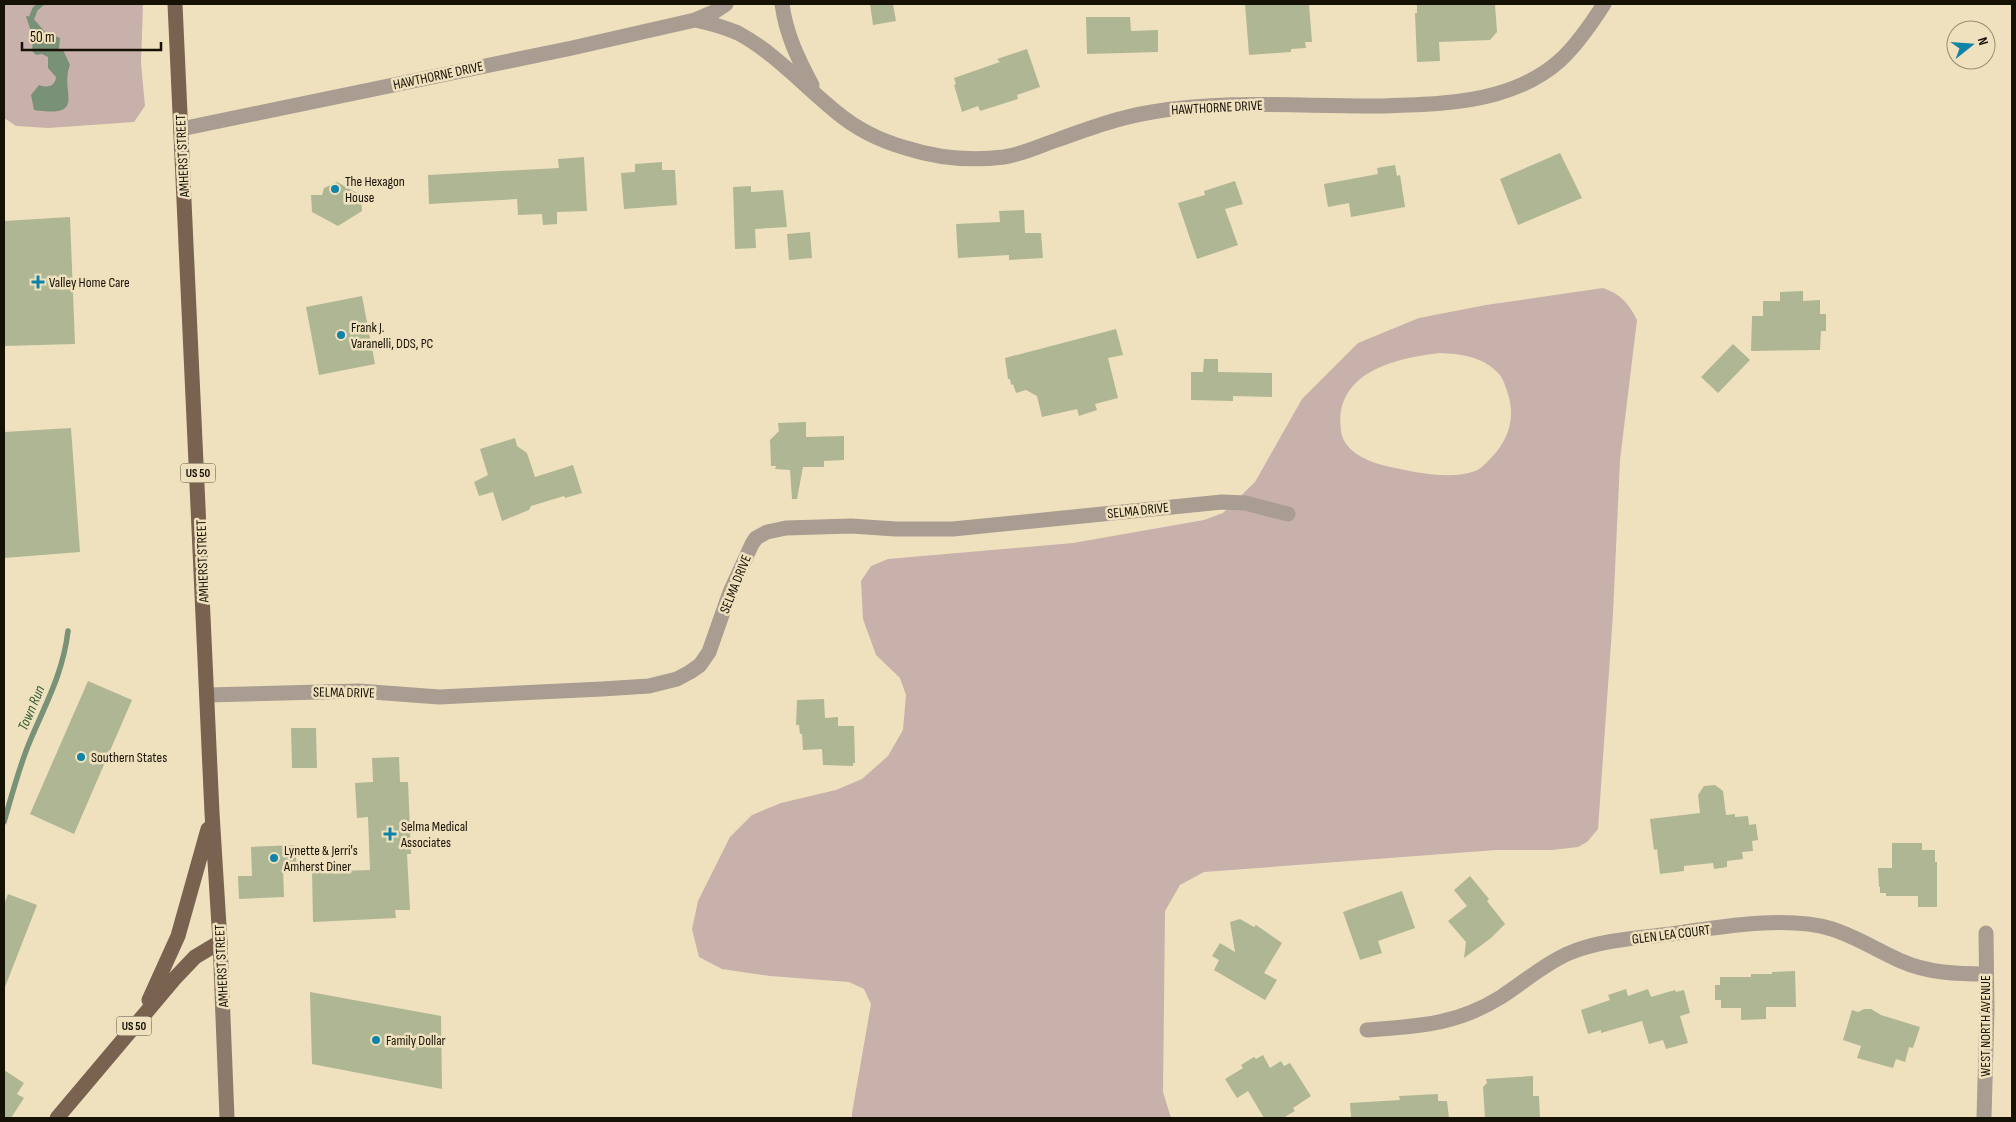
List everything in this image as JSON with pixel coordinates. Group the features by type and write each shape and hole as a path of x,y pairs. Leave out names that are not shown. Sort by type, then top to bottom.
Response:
{"main road":[{"name":"AMHERST STREET","path":"176,4 212,813 220,942"},
{"name":"US 50","path":"139,1020 178,936 212,813"},
{"name":"US 50","path":"57,1118 176,977 195,957 220,942"}],"street":[{"name":"HAWTHORNE DRIVE","path":"181,129 572,48 695,20 714,12 726,4"},
{"name":"HAWTHORNE DRIVE","path":"782,4 788,34 798,59 816,93"},
{"name":"HAWTHORNE DRIVE","path":"695,20 719,26 738,34 775,58 836,112 860,128 885,141 940,156 974,159 1006,156 1034,149 1055,140 1107,124 1159,111 1194,106 1264,104 1416,105 1475,98 1497,93 1535,78 1550,69 1569,53 1586,32 1604,4"},
{"name":"SELMA DRIVE","path":"207,695 359,691 439,697 649,686 677,679 700,665 709,652 730,592 752,544 767,532 786,528 850,526 896,529 952,529 1222,502 1245,503 1288,514"},
{"name":"GLEN LEA COURT","path":"1368,1030 1424,1026 1453,1019 1481,1008 1502,996 1544,966 1569,953 1596,945 1672,933 1774,922 1806,924 1832,929 1865,942 1901,961 1929,970 1957,974 1986,974"},
{"name":"WEST NORTH AVENUE","path":"1984,1118 1986,933"},
{"name":"AMHERST STREET","path":"220,942 227,1118"}],"shaded area":[{"path":"4,4 143,4 141,63 145,106 134,122 48,128 16,126 4,118"},
{"path":"26,16 32,17 46,33 51,34 52,39 55,36 60,38 59,49 63,50 70,65 67,85 67,106 61,110 34,110 31,95 39,85 52,85 56,77 48,68 48,57 42,54 36,55 32,51 33,38"},
{"path":"1603,288 1615,293 1624,300 1637,320 1620,460 1613,614 1598,829 1587,842 1578,847 1552,850 1496,850 1204,872 1180,885 1165,911 1163,1092 1171,1118 852,1118 871,1004 864,989 849,982 770,976 722,969 699,957 692,929 698,901 730,837 752,815 781,803 836,790 862,779 888,756 903,730 906,695 900,678 876,655 863,619 861,581 871,566 888,559 1073,543 1204,520 1223,513 1255,482 1302,399 1358,343 1419,318 1486,305","holes":["1448,353 1480,360 1493,368 1503,380 1510,401 1511,420 1505,438 1486,463 1477,470 1465,474 1429,474 1375,463 1356,454 1346,444 1341,431 1341,411 1347,395 1357,382 1387,364 1423,355"]}],"building":[{"path":"870,4 893,4 896,21 873,25"},
{"path":"1245,4 1309,4 1312,42 1305,42 1306,48 1291,49 1291,52 1249,55"},
{"path":"1495,4 1497,32 1490,40 1439,42 1440,61 1417,62 1415,13 1417,13 1417,5"},
{"path":"1086,17 1130,17 1131,31 1158,30 1158,52 1087,54"},
{"path":"1027,49 1040,87 1017,95 1018,99 980,111 978,106 962,112 954,85 956,84 954,78 1000,62 997,59"},
{"path":"1560,153 1582,198 1518,225 1500,179"},
{"path":"584,157 587,211 557,212 557,224 543,225 542,214 518,215 517,199 429,204 428,175 559,168 558,159"},
{"path":"662,162 662,170 675,170 677,205 624,209 621,173 635,172 635,164"},
{"path":"1395,165 1397,176 1400,175 1405,207 1351,217 1349,203 1328,207 1324,184 1378,174 1377,168"},
{"path":"1235,181 1243,204 1225,209 1238,245 1197,259 1178,203 1205,195 1204,191"},
{"path":"337,182 361,195 362,211 338,226 312,212 311,195 322,195 324,188"},
{"path":"751,186 751,192 783,190 787,227 755,229 756,248 735,249 733,187"},
{"path":"1024,210 1025,233 1041,233 1043,258 1009,260 1009,255 958,258 956,224 1000,222 999,211"},
{"name":"Valley Home Care","path":"70,217 75,344 4,346 4,221"},
{"path":"810,232 812,258 789,260 787,234"},
{"path":"1803,291 1803,301 1820,300 1820,314 1826,314 1826,331 1821,331 1820,350 1751,351 1752,316 1763,316 1763,301 1780,301 1780,292"},
{"name":"Frank J. Varanelli, DDS, PC","path":"362,296 375,364 319,375 306,307"},
{"path":"1116,329 1123,355 1108,358 1118,398 1095,404 1097,410 1079,416 1077,409 1042,417 1037,396 1026,390 1016,393 1013,384 1011,385 1010,379 1008,379 1005,358"},
{"path":"1733,344 1750,360 1718,393 1701,377"},
{"path":"1204,359 1218,359 1218,372 1272,373 1272,397 1233,396 1233,401 1191,400 1191,372 1203,372"},
{"path":"806,422 806,437 844,436 844,460 824,461 824,467 803,467 797,499 792,499 790,470 775,469 776,466 771,466 770,440 779,431 778,423"},
{"path":"71,428 80,552 4,558 4,432"},
{"path":"515,438 517,446 527,453 535,477 573,465 582,493 565,498 564,496 531,506 529,510 502,521 493,492 479,496 474,482 488,475 480,449"},
{"name":"Southern States","path":"88,681 132,700 74,834 30,814"},
{"path":"824,699 825,718 838,717 838,726 854,726 855,763 853,763 853,766 823,765 822,749 803,750 802,734 800,734 799,725 796,725 797,700"},
{"path":"291,728 316,728 317,768 292,768"},
{"name":"Selma Medical Associates","path":"399,757 400,782 408,782 411,854 407,854 410,910 395,910 396,918 313,922 312,872 370,870 368,817 357,818 355,783 373,782 372,758"},
{"path":"1715,785 1723,791 1726,815 1735,814 1735,817 1748,816 1749,825 1756,824 1758,840 1752,841 1753,851 1742,852 1743,859 1727,861 1727,867 1714,869 1713,863 1684,866 1684,871 1660,874 1657,849 1654,850 1650,819 1700,813 1698,795 1704,786"},
{"path":"1892,843 1922,843 1922,850 1935,850 1935,862 1937,862 1937,907 1918,907 1918,896 1886,896 1886,893 1880,893 1878,868 1892,868"},
{"path":"295,845 297,869 283,869 284,897 239,899 238,876 252,876 251,847"},
{"path":"1470,876 1489,899 1487,901 1505,924 1491,938 1464,958 1466,942 1448,921 1467,906 1454,890"},
{"path":"1402,891 1415,928 1378,941 1382,953 1360,960 1343,912"},
{"path":"8,894 37,905 5,987 4,905"},
{"path":"1240,919 1254,927 1256,925 1282,943 1264,973 1277,980 1265,1000 1214,970 1219,960 1212,956 1220,943 1235,952 1230,922"},
{"path":"1795,971 1796,1007 1766,1007 1766,1019 1741,1020 1741,1008 1721,1008 1721,1000 1715,1000 1715,985 1720,985 1720,977 1751,977 1751,974"},
{"path":"1626,989 1628,996 1648,989 1651,997 1675,990 1676,992 1684,990 1690,1013 1680,1016 1688,1043 1666,1049 1663,1040 1649,1044 1642,1021 1601,1033 1601,1030 1588,1034 1581,1010 1610,1000 1608,995"},
{"name":"Family Dollar","path":"310,992 441,1016 442,1089 312,1064"},
{"path":"1864,1009 1871,1009 1881,1015 1920,1027 1913,1048 1909,1047 1905,1062 1896,1059 1893,1068 1857,1058 1861,1046 1843,1040 1852,1010 1858,1012"},
{"path":"1263,1055 1270,1068 1281,1061 1284,1066 1290,1063 1311,1096 1293,1108 1295,1111 1283,1118 1264,1118 1248,1091 1237,1098 1225,1079 1243,1068 1241,1065 1254,1057 1256,1059"},
{"path":"4,1070 24,1083 17,1094 24,1098 11,1118 4,1118"},
{"path":"1533,1076 1533,1096 1539,1096 1540,1118 1485,1118 1483,1087 1487,1083 1486,1079"},
{"path":"1438,1094 1438,1101 1447,1101 1449,1118 1351,1118 1350,1103 1400,1100 1399,1096"}],"waterway":[{"name":"Town Run","path":"32,17 35,9 41,4"},
{"name":"Town Run","path":"4,822 26,751 58,674 68,631"}],"place":[{"name":"The Hexagon House","path":"335,189"},
{"name":"Valley Home Care","path":"38,282"},
{"name":"Frank J. Varanelli, DDS, PC","path":"341,335"},
{"name":"Southern States","path":"81,757"},
{"name":"Selma Medical Associates","path":"390,834"},
{"name":"Lynette & Jerri's Amherst Diner","path":"274,858"},
{"name":"Family Dollar","path":"376,1040"}]}
